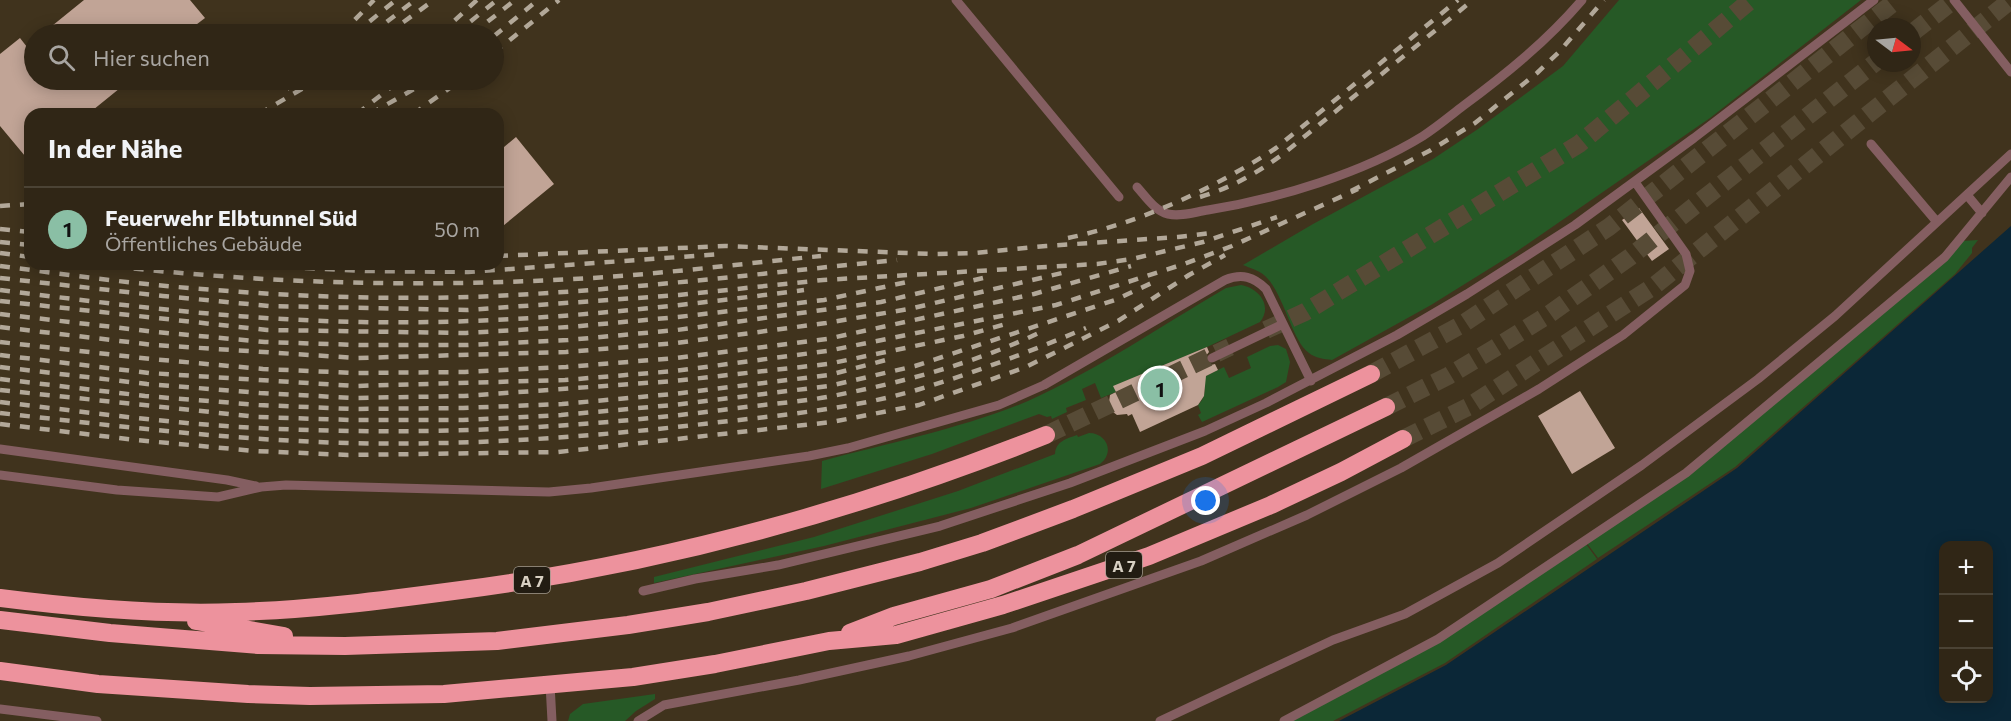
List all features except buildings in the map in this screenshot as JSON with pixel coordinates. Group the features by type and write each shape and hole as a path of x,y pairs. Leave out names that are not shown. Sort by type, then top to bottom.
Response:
{"highway":[{"name":"A 7","path":"0,620 110,633 258,645 345,646 498,641 628,625 708,612 920,562 1001,536 1202,456 1371,374"},
{"name":"A 7","path":"829,641 894,616 991,589 1078,555 1386,407"},
{"name":"A 7","path":"0,598 88,608 238,612 419,596 562,575 708,544 867,500 941,476 1046,435"},
{"name":"A 7","path":"0,671 98,684 238,694 310,696 444,694 644,675 715,664 829,641 896,635 1003,605 1149,556 1271,506 1403,439"},
{"name":"A 7","path":"140,611 345,646"}],"lane":[{"path":"956,0 1119,197"},
{"path":"1137,187 1162,212 1183,214 1246,204 1308,186 1379,159 1423,136 1504,75 1561,24 1582,0"},
{"path":"644,591 695,579 778,565 940,526 1070,483 1205,431 1311,381 1467,294 1575,225 1874,0"},
{"path":"1954,0 2011,72"},
{"path":"1871,144 1937,222"},
{"path":"1160,721 1333,640 1406,614 1498,563 1642,465 1758,379 1835,316 2011,154"},
{"path":"1284,721 1438,639 1686,473 1946,258 2011,177"},
{"path":"638,721 664,705 800,680 909,656 1012,628 1201,561 1307,515 1401,468 1539,389 1623,335 1685,285 1690,271 1686,254 1635,182"},
{"path":"1966,195 1982,213"},
{"path":"0,475 117,490 218,497 261,487 297,485 549,492 809,456 848,448 1008,401 1044,385 1233,276 1242,275 1258,281 1266,290 1311,381"},
{"path":"1212,358 1283,324"},
{"path":"0,449 227,480 261,487"},
{"path":"550,684 552,721"},
{"path":"0,709 97,721"}],"green space":[{"path":"1619,0 1861,0 1710,118 1513,254 1431,305 1332,360 1309,353 1297,338 1271,283 1262,273 1243,265 1433,159 1478,129 1563,66"},
{"path":"1978,240 1972,248 1972,253 1955,274 1735,467 1598,558 1586,542 1686,475 1962,241"},
{"path":"1241,285 1253,290 1262,299 1265,310 1260,322 1114,386 1116,392 1101,398 1095,383 1082,389 1086,400 1066,408 1067,412 1052,419 1051,416 1039,414 932,454 821,489 822,461 952,427 1028,401 1104,362 1226,288"},
{"path":"1278,345 1286,349 1290,362 1286,382 1202,422 1198,415 1201,413 1198,405 1203,399 1202,378 1224,367 1229,378 1251,368 1247,357 1270,346"},
{"path":"1089,433 1100,436 1107,444 1107,455 1100,464 971,508 824,546 654,583 654,577 814,537 958,491 1055,454 1057,446 1062,441"},
{"path":"1586,544 1597,559 1445,663 1333,721 1290,721 1363,683"},
{"path":"655,694 655,699 625,721 568,721 570,714 583,704"}],"water":[{"path":"2011,226 2011,721 1339,721 1446,665 1737,468"}],"tunnel":[{"path":"1266,330 1305,312 1579,144 1751,0"},
{"path":"1371,374 1461,325 1609,227 1897,0"},
{"path":"1921,26 1954,0"},
{"path":"1403,439 1468,407 1654,286 2011,0"},
{"path":"1386,407 1448,376 1548,315 1630,257 1867,69"},
{"path":"1046,435 1230,347"}],"railway":[{"path":"351,24 374,0"},
{"path":"366,24 396,0"},
{"path":"384,24 415,0"},
{"path":"401,24 434,0"},
{"path":"451,24 477,0"},
{"path":"467,24 497,0"},
{"path":"485,24 515,0"},
{"path":"504,28 538,0"},
{"path":"504,45 559,0"},
{"path":"1068,238 1149,213 1202,190 1253,163 1276,148 1458,0"},
{"path":"1200,197 1243,179 1283,154 1473,0"},
{"path":"1351,191 1431,150 1475,123 1537,73 1559,52 1604,0"},
{"path":"269,108 300,90"},
{"path":"365,108 387,90"},
{"path":"381,108 412,90"},
{"path":"421,108 447,90"},
{"path":"0,355 149,373 355,386 565,380 675,371 827,351 1056,305 1184,264 1232,246 1358,189"},
{"path":"0,206 24,204"},
{"path":"0,278 269,306 467,310 679,295 823,280 1097,264 1132,259 1203,242 1277,217"},
{"path":"0,229 24,231"},
{"path":"504,256 725,246 933,254 974,253 1211,233"},
{"path":"0,242 24,244"},
{"path":"0,253 24,256"},
{"path":"504,269 722,254"},
{"path":"0,424 255,451 348,455 558,452 832,422 919,405 1026,367 1118,321 1189,275 1225,255"},
{"path":"154,270 213,276 333,282 513,282 666,272 821,256"},
{"path":"31,270 204,289 317,296 431,298 523,295 630,287 897,260"},
{"path":"0,266 24,269"},
{"path":"0,342 263,369 356,373 465,372 566,367 676,358 827,339 1034,294 1131,266"},
{"path":"346,270 468,272 496,270"},
{"path":"0,327 154,345 357,358 566,352 676,343 826,323 909,309 1062,273"},
{"path":"0,314 265,342 466,345 568,340 677,330 881,302 983,278"},
{"path":"0,390 258,417 351,420 463,420 561,415 673,405 829,386 915,366 1115,300 1156,281"},
{"path":"0,301 267,330 466,333 678,317 824,300 907,282"},
{"path":"0,290 225,315 361,322 472,321 583,314 804,290"},
{"path":"0,367 147,384 260,393 354,398 464,396 674,381 828,364 963,336 1006,324"},
{"path":"0,413 174,432 348,443 485,442 576,436 765,417 869,402 962,376 1086,328"},
{"path":"0,402 162,421 259,428 439,431 559,426 678,415 832,396 941,370 994,352 1045,330"},
{"path":"0,379 145,396 259,405 353,409 463,408 562,404 673,394 829,375 886,360"}],"place":[{"name":"Feuerwehr Elbtunnel Süd","path":"1160,388"}]}
